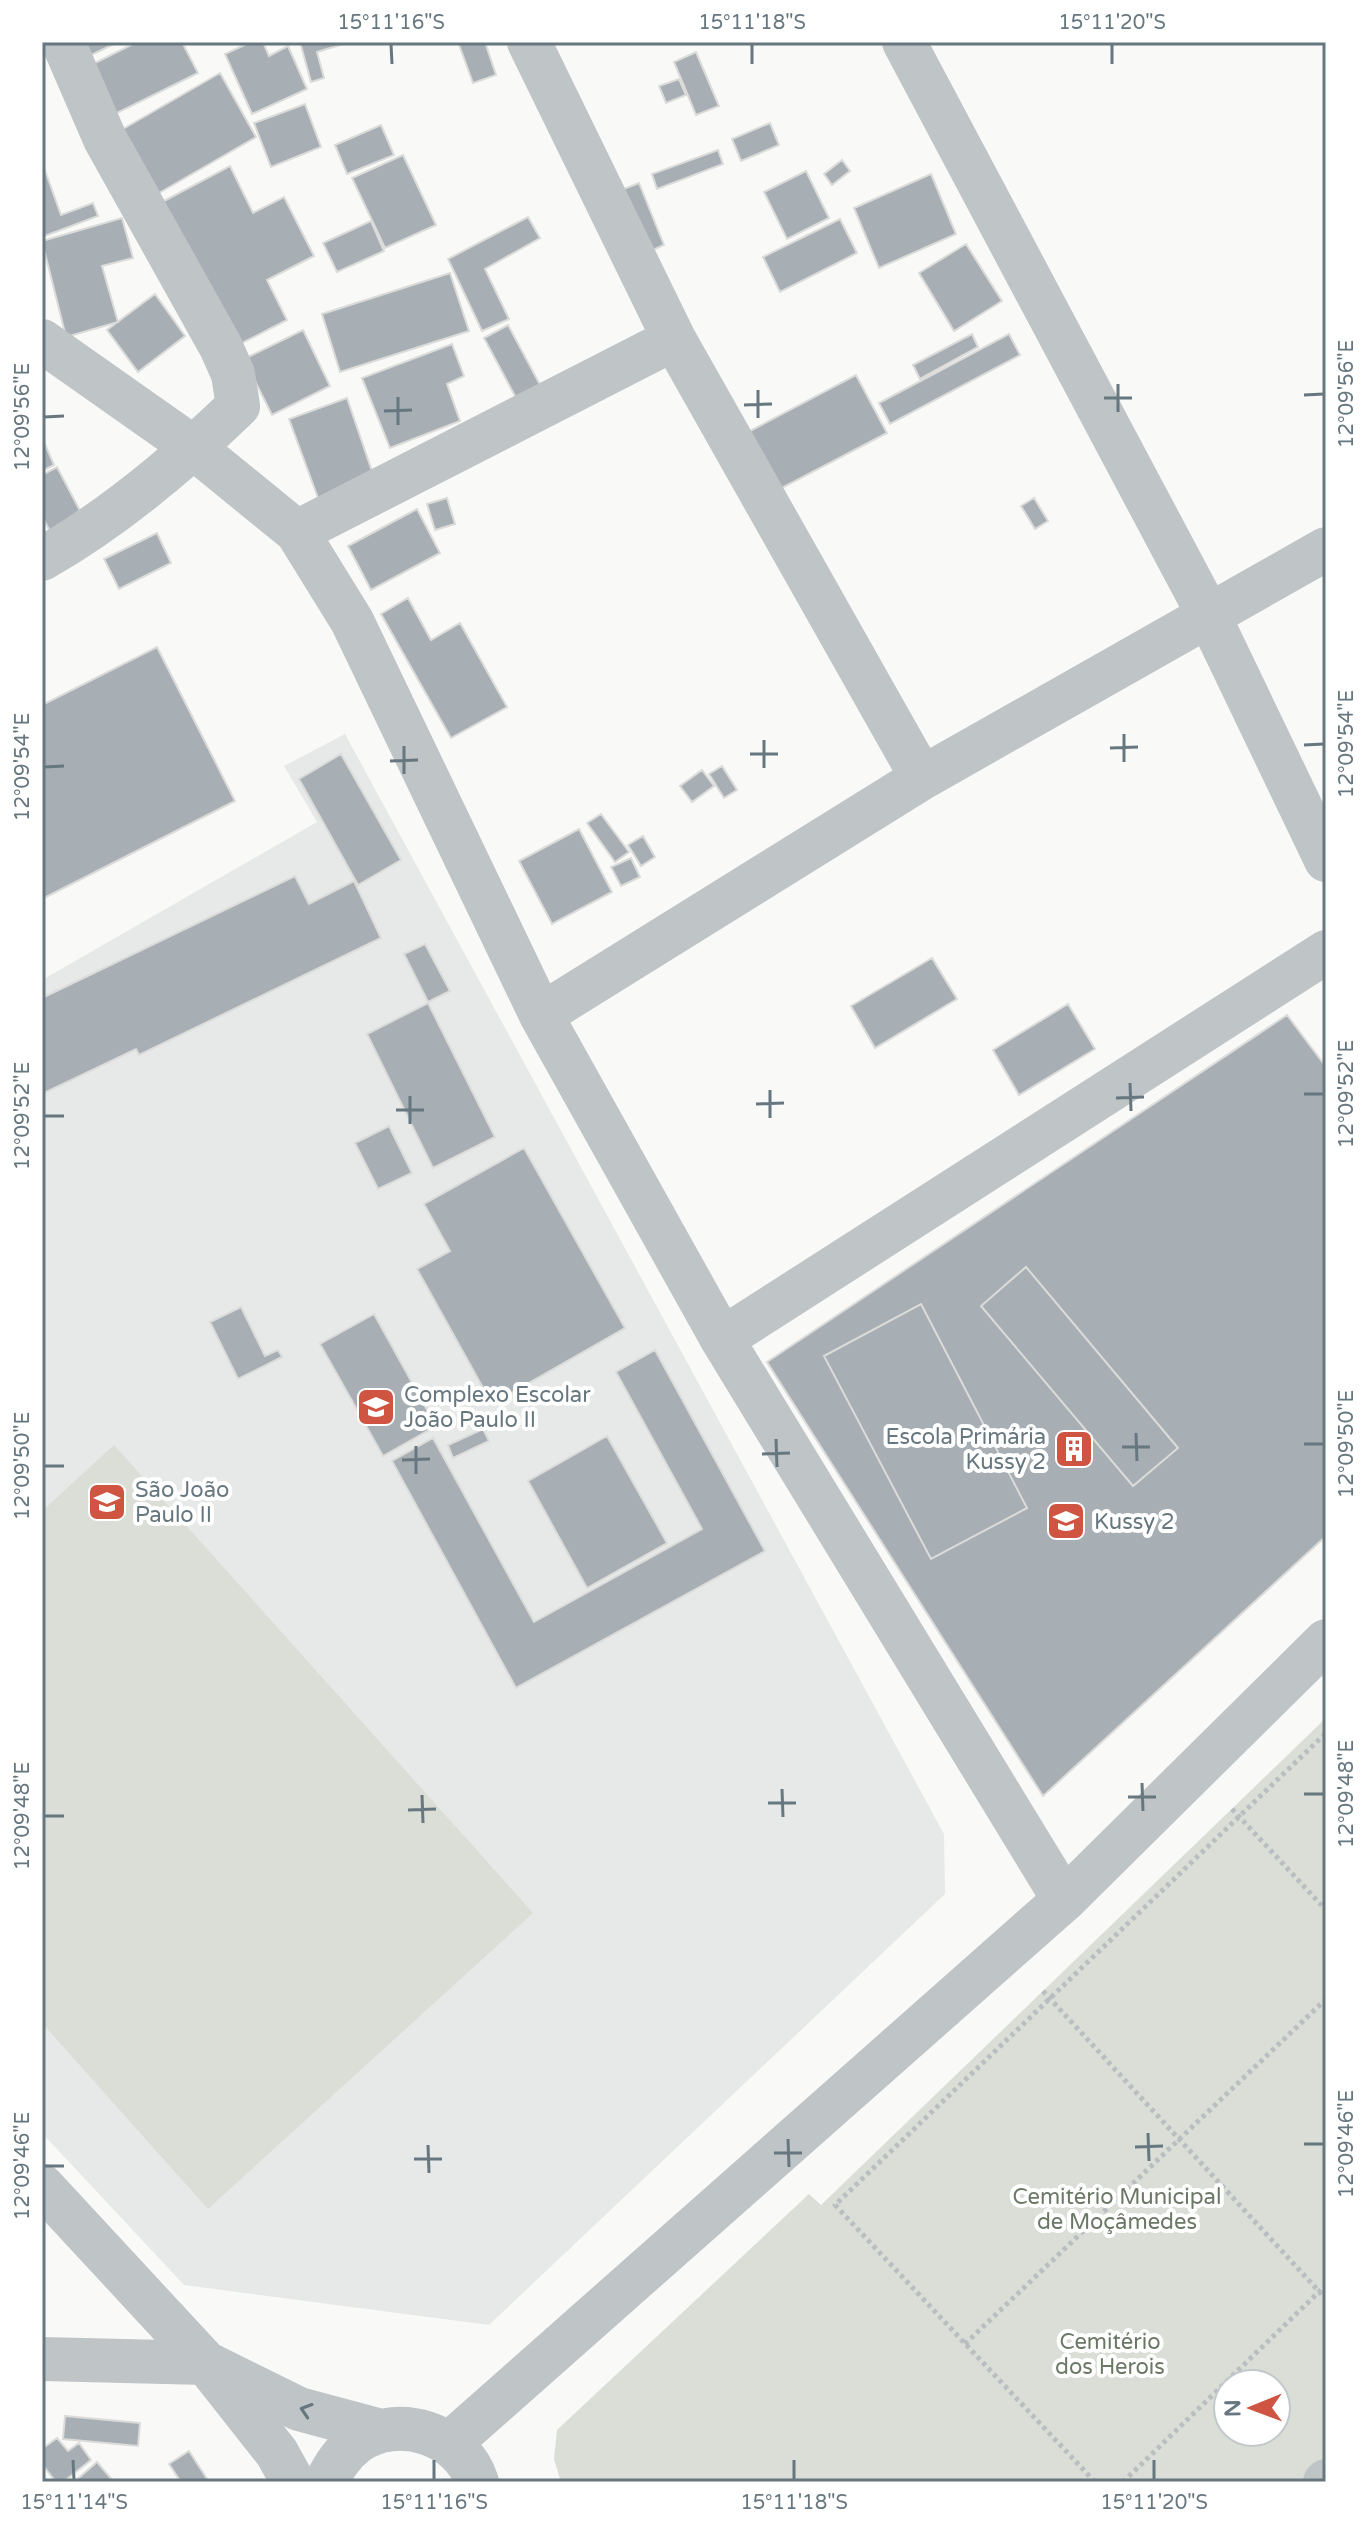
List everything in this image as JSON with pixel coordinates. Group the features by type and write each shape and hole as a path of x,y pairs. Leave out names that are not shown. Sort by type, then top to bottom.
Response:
{"street":[{"path":"42,559 81,537 194,448 238,406 233,374 105,139 63,42"},
{"path":"529,42 674,339 922,778"},
{"path":"912,45 1208,614 1326,860"},
{"path":"297,532 674,339"},
{"path":"42,341 194,448 297,532 352,621 541,1015 722,1339 1064,1900"},
{"path":"541,1015 922,778 1326,549"},
{"path":"722,1339 1326,952"},
{"path":"449,2444 1064,1900 1326,1641"},
{"path":"42,2186 206,2363 277,2453 293,2482"},
{"path":"42,2359 206,2363 299,2409 381,2431 418,2431 449,2444 465,2458 477,2482"},
{"path":"326,2482 348,2451 381,2431"}],"path":[{"path":"1095,2482 835,2205 1326,1733"},
{"path":"1232,1809 1326,1910"},
{"path":"1043,1991 1326,2299"},
{"path":"965,2344 1326,1999"},
{"path":"1123,2482 1326,2285"}],"shaded area":[{"name":"Complexo Escolar João Paulo II","path":"345,734 944,1834 945,1894 489,2325 184,2285 42,2133 42,980 317,822 284,766"}],"green space":[{"path":"114,1445 533,1913 208,2209 42,2023 42,1511"},
{"name":"Cemitério Municipal de Moçâmedes","path":"1326,1718 1326,2482 561,2482 554,2459 557,2430 809,2194 821,2205"}],"building":[{"path":"78,42 113,42 114,44 85,58"},
{"path":"78,42 113,42 114,44 85,58"},
{"path":"137,42 182,42 198,73 115,114 91,65"},
{"path":"137,42 182,42 198,73 115,114 91,65"},
{"path":"251,42 263,42 269,56 288,46 307,89 252,114 225,54"},
{"path":"251,42 263,42 269,56 288,46 307,89 252,114 225,54"},
{"path":"300,42 350,42 317,52 324,78 311,82"},
{"path":"300,42 350,42 317,52 324,78 311,82"},
{"path":"458,42 485,42 496,75 473,83"},
{"path":"458,42 485,42 496,75 473,83"},
{"path":"696,52 719,106 696,115 674,62"},
{"path":"696,52 719,106 696,115 674,62"},
{"path":"220,73 256,137 159,193 123,129"},
{"path":"220,73 256,137 159,193 123,129"},
{"path":"679,79 686,95 666,103 659,86"},
{"path":"679,79 686,95 666,103 659,86"},
{"path":"305,104 321,147 271,167 254,123"},
{"path":"305,104 321,147 271,167 254,123"},
{"path":"770,123 779,145 741,161 732,139"},
{"path":"770,123 779,145 741,161 732,139"},
{"path":"381,125 394,155 347,174 335,145"},
{"path":"381,125 394,155 347,174 335,145"},
{"path":"718,150 723,164 657,189 652,174"},
{"path":"718,150 723,164 657,189 652,174"},
{"path":"403,155 436,225 385,248 352,178"},
{"path":"403,155 436,225 385,248 352,178"},
{"path":"842,160 850,171 832,185 824,174"},
{"path":"842,160 850,171 832,185 824,174"},
{"path":"42,162 61,215 93,203 98,216 42,237"},
{"path":"42,162 61,215 93,203 98,216 42,237"},
{"path":"230,166 253,213 284,197 314,256 267,280 287,320 236,346 162,202"},
{"path":"230,166 253,213 284,197 314,256 267,280 287,320 236,346 162,202"},
{"path":"806,171 829,218 787,239 764,192"},
{"path":"806,171 829,218 787,239 764,192"},
{"path":"931,174 956,234 879,268 854,208"},
{"path":"931,174 956,234 879,268 854,208"},
{"path":"639,183 664,245 646,253 621,190"},
{"path":"639,183 664,245 646,253 621,190"},
{"path":"528,217 540,238 485,269 509,319 482,331 448,259"},
{"path":"528,217 540,238 485,269 509,319 482,331 448,259"},
{"path":"122,218 133,258 102,266 118,322 66,337 42,241"},
{"path":"122,218 133,258 102,266 118,322 66,337 42,241"},
{"path":"840,219 857,253 780,292 763,257"},
{"path":"840,219 857,253 780,292 763,257"},
{"path":"371,221 384,251 337,272 323,243"},
{"path":"371,221 384,251 337,272 323,243"},
{"path":"966,244 1002,301 954,331 919,273"},
{"path":"966,244 1002,301 954,331 919,273"},
{"path":"450,273 469,331 340,372 322,314"},
{"path":"450,273 469,331 340,372 322,314"},
{"path":"155,294 185,336 138,372 107,330"},
{"path":"155,294 185,336 138,372 107,330"},
{"path":"508,325 546,396 522,409 484,338"},
{"path":"508,325 546,396 522,409 484,338"},
{"path":"303,330 330,386 272,415 244,359"},
{"path":"303,330 330,386 272,415 244,359"},
{"path":"972,334 978,347 920,379 913,365"},
{"path":"972,334 978,347 920,379 913,365"},
{"path":"1009,334 1020,355 890,424 879,403"},
{"path":"1009,334 1020,355 890,424 879,403"},
{"path":"452,344 464,376 447,384 460,421 390,448 362,378"},
{"path":"452,344 464,376 447,384 460,421 390,448 362,378"},
{"path":"856,375 887,433 778,490 748,432"},
{"path":"856,375 887,433 778,490 748,432"},
{"path":"347,398 377,486 321,506 289,419"},
{"path":"347,398 377,486 321,506 289,419"},
{"path":"42,437 54,465 42,471"},
{"path":"42,437 54,465 42,471"},
{"path":"57,467 87,524 55,541 42,516 42,475"},
{"path":"57,467 87,524 55,541 42,516 42,475"},
{"path":"447,498 455,524 435,530 427,504"},
{"path":"447,498 455,524 435,530 427,504"},
{"path":"1034,498 1048,521 1035,529 1021,506"},
{"path":"1034,498 1048,521 1035,529 1021,506"},
{"path":"417,509 440,553 371,590 348,546"},
{"path":"417,509 440,553 371,590 348,546"},
{"path":"157,533 171,563 119,589 104,559"},
{"path":"157,533 171,563 119,589 104,559"},
{"path":"408,598 431,640 460,623 507,707 451,738 381,614"},
{"path":"408,598 431,640 460,623 507,707 451,738 381,614"},
{"path":"157,647 235,801 42,899 42,705"},
{"path":"341,754 401,860 358,885 299,779"},
{"path":"341,754 401,860 358,885 299,779"},
{"path":"722,766 737,790 724,798 709,774"},
{"path":"722,766 737,790 724,798 709,774"},
{"path":"702,770 714,786 692,802 680,786"},
{"path":"702,770 714,786 692,802 680,786"},
{"path":"601,814 629,852 615,862 587,823"},
{"path":"601,814 629,852 615,862 587,823"},
{"path":"579,829 612,892 552,924 519,861"},
{"path":"579,829 612,892 552,924 519,861"},
{"path":"643,836 655,857 641,866 628,845"},
{"path":"643,836 655,857 641,866 628,845"},
{"path":"631,858 640,877 621,886 611,867"},
{"path":"631,858 640,877 621,886 611,867"},
{"path":"295,876 309,904 354,881 381,938 139,1055 136,1049 42,1094 42,998"},
{"path":"295,876 309,904 354,881 381,938 139,1055 136,1049 42,1094 42,998"},
{"path":"425,944 450,991 428,1002 404,954"},
{"path":"425,944 450,991 428,1002 404,954"},
{"path":"932,958 957,999 875,1048 851,1006"},
{"path":"932,958 957,999 875,1048 851,1006"},
{"path":"428,1003 495,1137 433,1168 367,1034"},
{"path":"1068,1004 1095,1049 1019,1095 993,1050"},
{"path":"1068,1004 1095,1049 1019,1095 993,1050"},
{"name":"Escola Primária Kussy 2","path":"1287,1015 1326,1067 1326,1536 1043,1796 767,1362"},
{"path":"389,1126 412,1173 378,1189 355,1143"},
{"path":"389,1126 412,1173 378,1189 355,1143"},
{"path":"524,1148 625,1328 492,1404 417,1269 450,1251 424,1204"},
{"path":"1026,1267 1178,1448 1133,1486 981,1306"},
{"path":"921,1304 1027,1508 931,1559 824,1356"},
{"path":"241,1307 265,1356 278,1350 282,1357 238,1379 210,1322"},
{"path":"241,1307 265,1356 278,1350 282,1357 238,1379 210,1322"},
{"path":"374,1314 436,1426 383,1456 320,1344"},
{"path":"655,1350 765,1551 516,1688 392,1461 433,1438 534,1622 702,1529 616,1372"},
{"path":"483,1429 489,1441 453,1458 448,1445"},
{"path":"483,1429 489,1441 453,1458 448,1445"},
{"path":"607,1436 667,1543 587,1588 528,1481"},
{"path":"65,2416 140,2423 138,2446 63,2439"},
{"path":"57,2438 68,2451 79,2443 91,2460 63,2482 56,2482 42,2464 42,2449"},
{"path":"189,2451 209,2482 181,2482 169,2464"},
{"path":"189,2451 209,2482 181,2482 169,2464"},
{"path":"97,2462 114,2482 74,2482"},
{"path":"97,2462 114,2482 74,2482"}],"place":[{"name":"Complexo Escolar João Paulo II","path":"376,1407"},
{"name":"Escola Primária Kussy 2","path":"1074,1449"},
{"name":"São João Paulo II","path":"107,1502"},
{"name":"Kussy 2","path":"1066,1521"}],"park label":[{"name":"Cemitério dos Herois","path":"1110,2354"}]}
